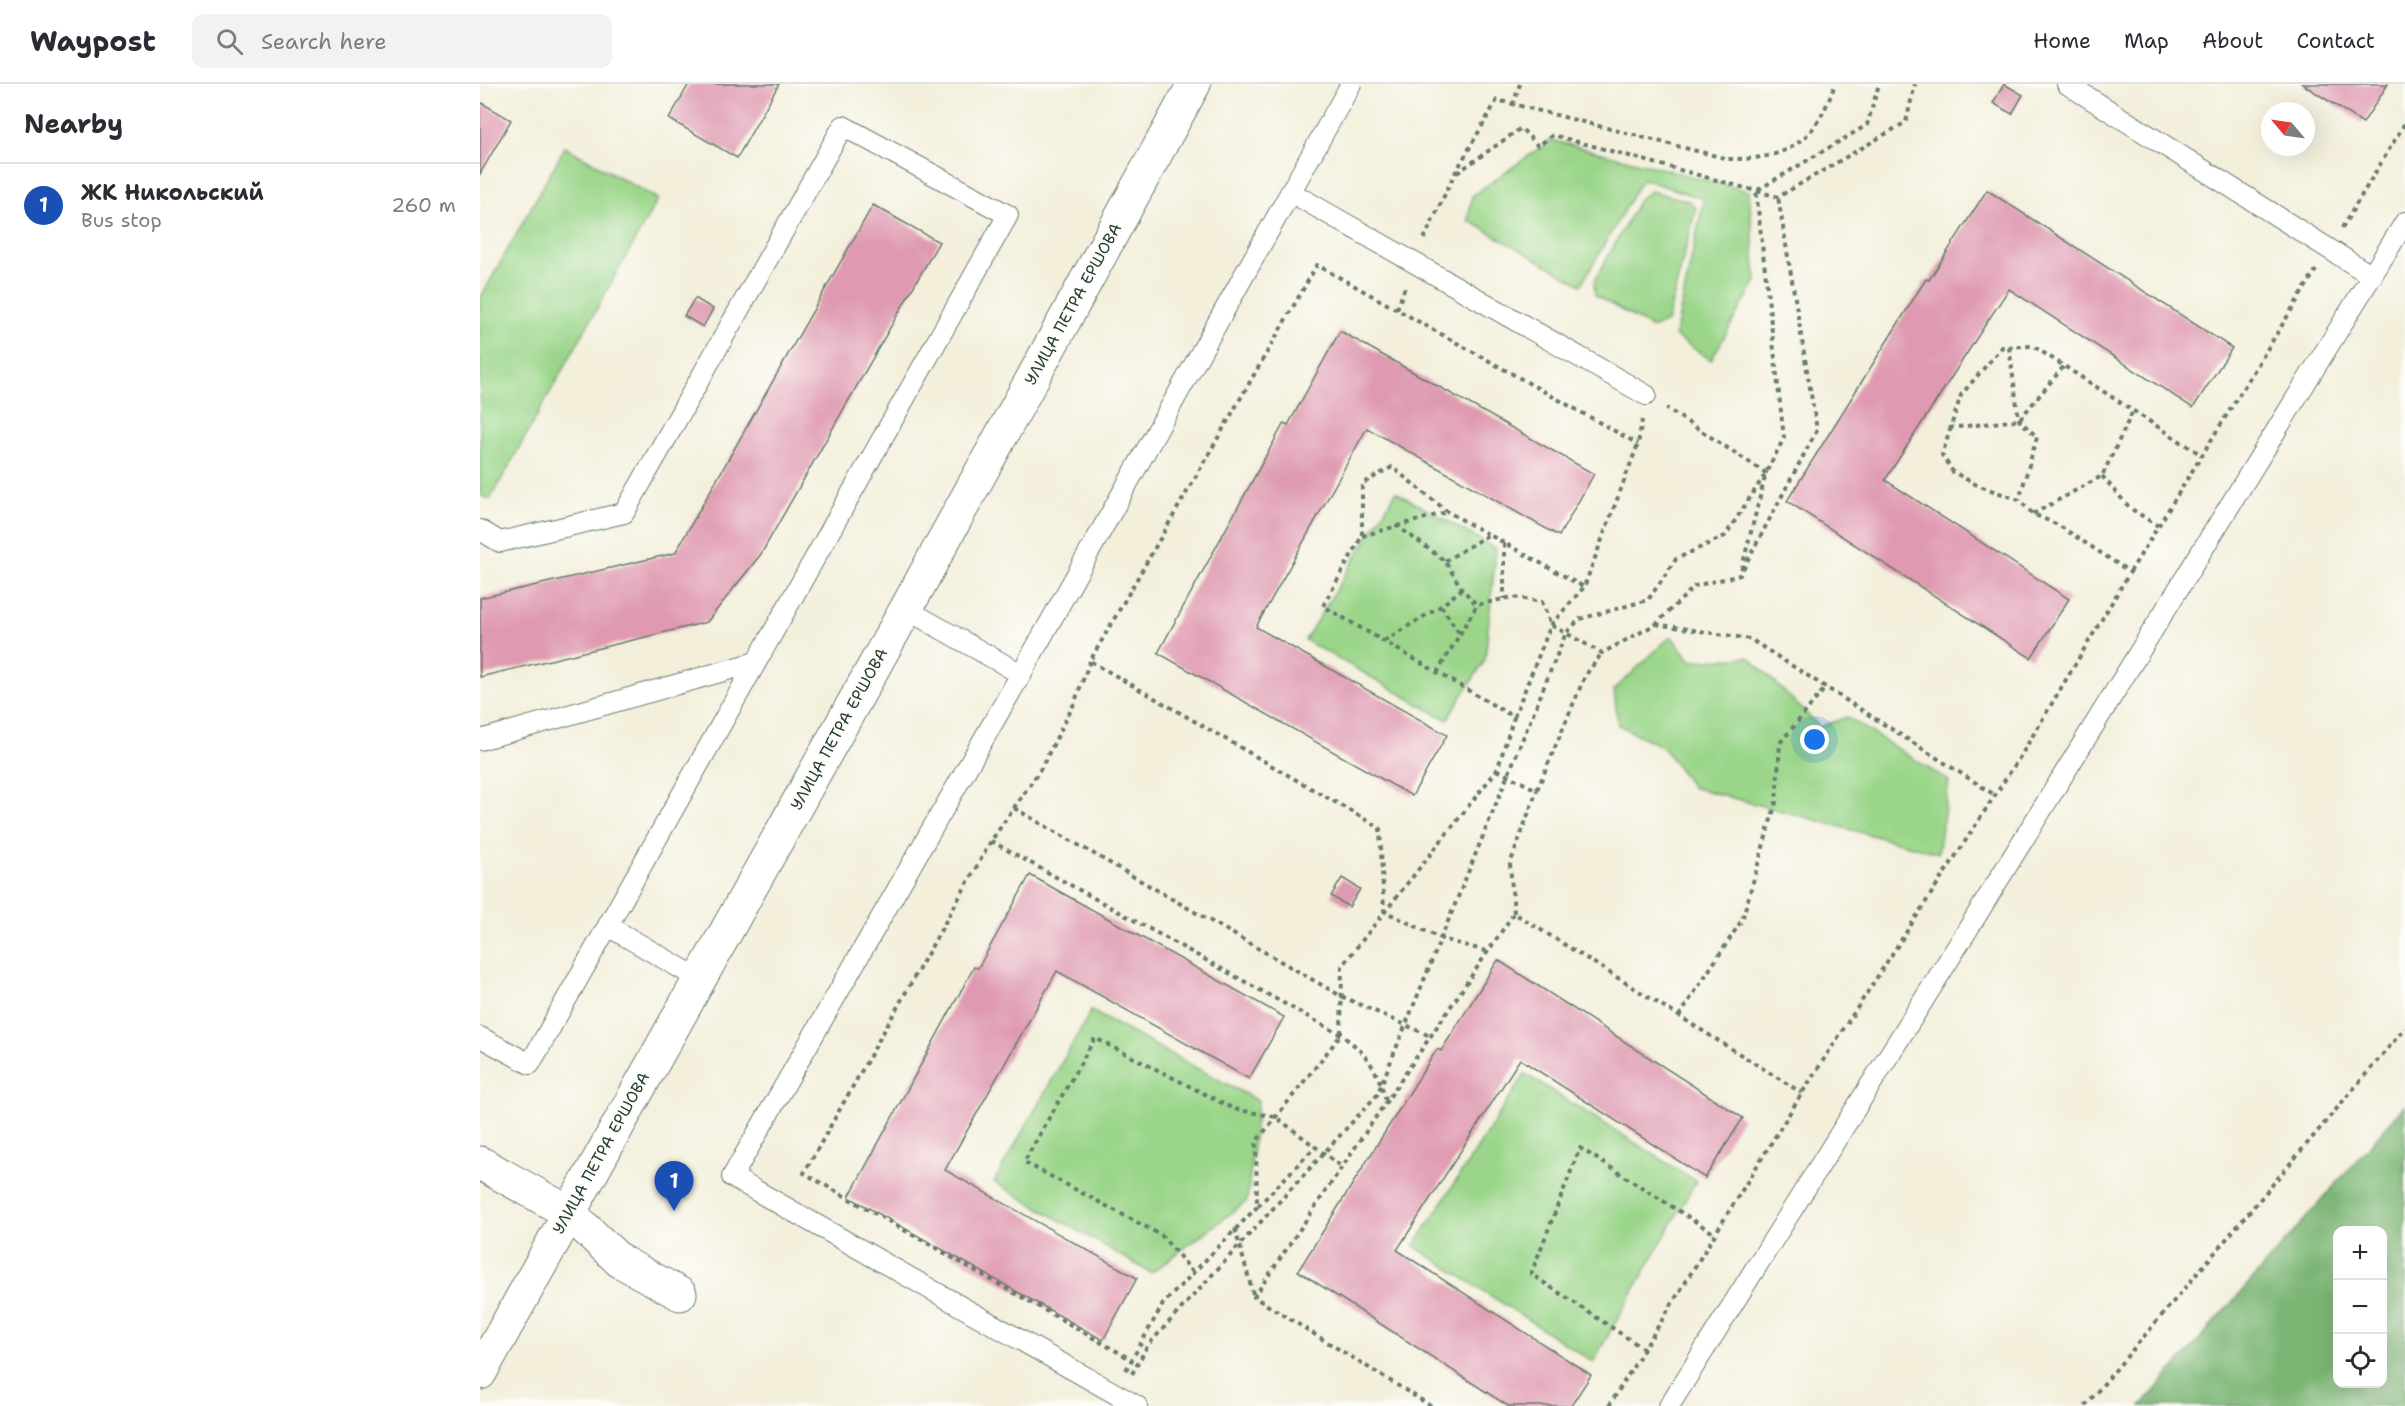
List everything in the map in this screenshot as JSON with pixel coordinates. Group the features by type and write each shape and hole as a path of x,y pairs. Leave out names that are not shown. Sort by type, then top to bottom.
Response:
{"street":[{"name":"УЛИЦА ПЕТРА ЕРШОВА","path":"480,1373 906,609 1194,84"},
{"path":"480,1163 568,1212 620,1261 680,1294"}],"lane":[{"path":"1137,1406 732,1177 1021,674 1351,84"},
{"path":"2067,84 2372,276"},
{"path":"480,530 500,542 624,513 843,126 1008,215 530,1064 480,1037"},
{"path":"1292,193 1646,395"},
{"path":"1669,1406 2405,222"},
{"path":"906,609 1021,674"},
{"path":"480,740 756,662"},
{"path":"608,926 699,979"}],"path":[{"path":"1514,105 1520,84"},
{"path":"1397,309 1413,262 1454,175 1497,100 1728,159 1755,159 1780,153 1806,138 1823,112 1835,84"},
{"path":"1756,191 1867,125 1880,84"},
{"path":"1454,175 1521,128 1538,146 1553,135 1778,197 1906,122 1915,84"},
{"path":"1609,1406 1802,1093 1995,795 2200,454 2329,250 2405,123"},
{"path":"1117,1394 1148,1345 1377,1095 1566,633 1580,620 1648,600 1676,559 1725,536 1766,473 1784,438 1756,191"},
{"path":"1254,1297 1486,951 1514,913 1510,864 1537,790 1585,676 1602,653 1656,624 1695,586 1740,574 1817,430 1778,197"},
{"path":"1132,1360 804,1173 991,841 1040,770 1074,704 1090,661 1317,265 1638,444"},
{"path":"2130,572 2058,525 2033,514 2019,500 1977,485 1953,472 1942,455 1961,395 2002,347 2033,346 2200,454"},
{"path":"2009,347 2019,420 2037,437 2019,500"},
{"path":"1949,428 2019,420 2064,366"},
{"path":"1257,1207 1256,1142 1341,1035 1342,966 1497,770 1514,717 1551,625 1584,587 1638,444 1646,395 1766,473"},
{"path":"2033,514 2102,476 2133,411"},
{"path":"1514,717 1323,606 1362,536 1362,484 1392,467 1448,512 1584,587"},
{"path":"1740,574 1766,473"},
{"path":"2102,476 2130,508 2158,526"},
{"path":"1362,536 1448,512"},
{"path":"1396,525 1445,561 1462,589 1477,606"},
{"path":"1445,561 1489,534"},
{"path":"1504,543 1504,599"},
{"path":"1384,641 1441,606 1462,589"},
{"path":"1437,673 1477,606 1512,597 1542,602 1551,625 1602,653"},
{"path":"1441,606 1460,634"},
{"path":"1656,624 1750,639 1995,795"},
{"path":"1090,661 1380,828 1384,911"},
{"path":"1679,1016 1742,920 1776,802 1780,743 1826,687"},
{"path":"1497,770 1537,790"},
{"path":"1014,807 1341,996 1430,1036"},
{"path":"991,841 1341,1035 1363,1050 1382,1085 1386,1100"},
{"path":"1384,911 1442,939 1486,951"},
{"path":"1514,913 1802,1093"},
{"path":"2085,1406 2405,1028"},
{"path":"1193,1272 1161,1236 1024,1162 1095,1038 1234,1109 1275,1117 1342,1167"},
{"path":"1117,1394 1132,1360 1163,1304 1316,1147"},
{"path":"1644,1349 1532,1274 1580,1148 1715,1234"},
{"path":"1235,1229 1254,1297 1431,1406"}],"green space":[{"path":"1551,140 1749,191 1756,281 1711,360 1675,336 1704,199 1642,179 1581,285 1468,220 1472,196"},
{"path":"565,147 658,199 490,500 480,495 480,299"},
{"path":"1651,191 1689,201 1696,208 1667,322 1652,328 1595,295 1594,282 1640,198"},
{"path":"1396,492 1496,549 1485,660 1447,720 1305,640"},
{"path":"1671,636 1691,661 1749,657 1820,727 1847,717 1949,781 1938,853 1692,787 1663,747 1618,725 1614,690"},
{"path":"1091,1011 1258,1101 1247,1201 1151,1273 994,1182"},
{"path":"1525,1074 1696,1181 1593,1362 1414,1246"},
{"path":"2405,1105 2405,1406 2141,1406"}],"building":[{"path":"689,84 779,84 737,158 669,119"},
{"path":"2004,84 2023,95 2012,114 1993,103"},
{"path":"2302,84 2388,84 2363,123"},
{"path":"480,102 511,120 480,174"},
{"path":"1987,190 2232,348 2193,408 2009,289 1989,319 1885,480 2069,599 2031,658 1787,501 1926,279 1929,280"},
{"path":"873,205 939,242 761,554 707,622 480,677 480,598 675,553"},
{"path":"695,298 713,309 703,327 684,316"},
{"path":"1340,331 1594,474 1559,536 1367,428 1256,627 1447,735 1412,796 1158,653 1284,423 1288,425"},
{"path":"1030,875 1284,1017 1249,1079 1057,971 945,1170 1137,1278 1103,1340 849,1197 974,967 978,968"},
{"path":"1342,878 1360,889 1349,907 1331,896"},
{"path":"1498,960 1743,1118 1705,1178 1520,1059 1397,1250 1591,1375 1571,1406 1508,1406 1298,1271 1437,1049 1441,1051"}],"place":[{"name":"ЖК Никольский","path":"674,1211"}]}
